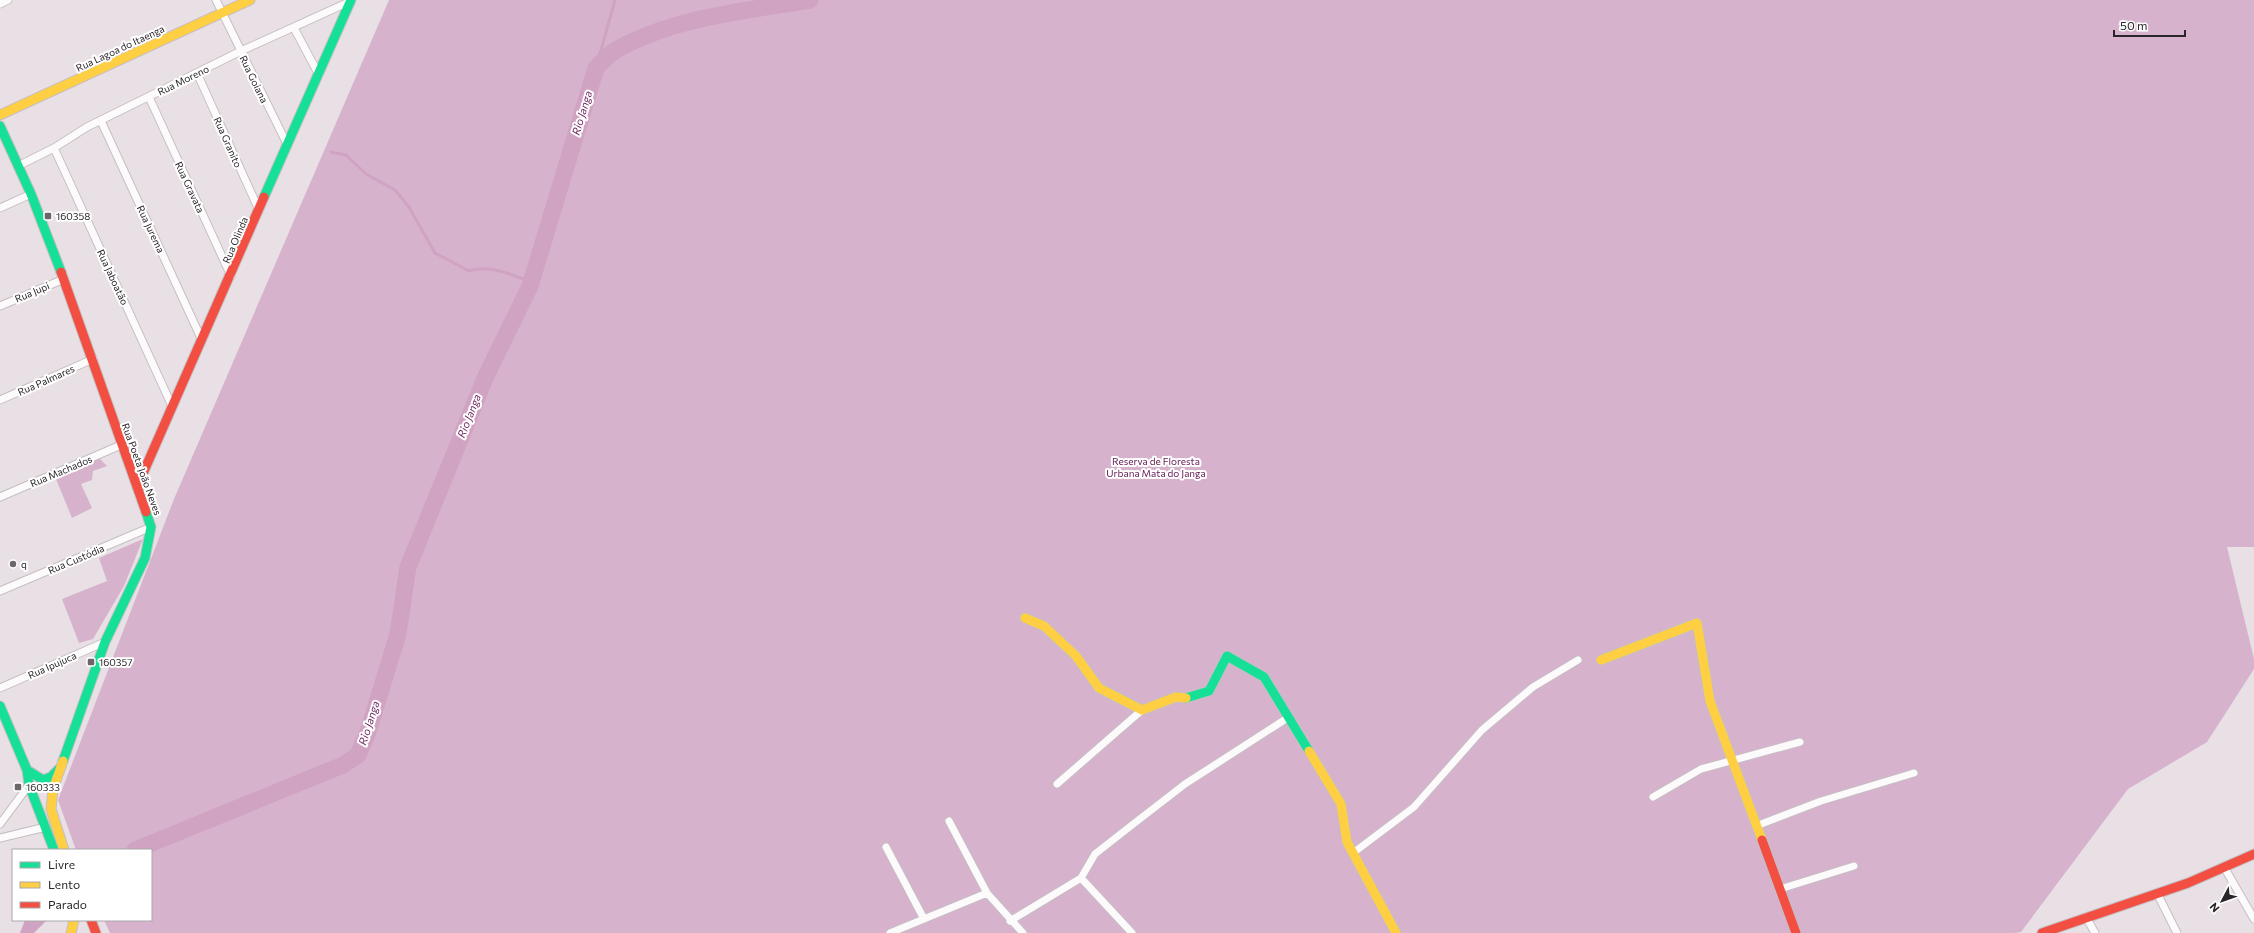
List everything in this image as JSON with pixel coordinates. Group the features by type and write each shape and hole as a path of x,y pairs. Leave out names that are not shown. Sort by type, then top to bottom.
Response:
{"street":[{"path":"0,4 8,0"},
{"name":"Rua Goiana","path":"216,0 287,144"},
{"name":"Rua Lagoa do Itaenga","path":"0,115 250,0"},
{"name":"Rua Moreno","path":"18,166 54,148 101,121 241,51 294,28 351,0"},
{"name":"Rua Olinda","path":"137,487 201,338 231,276 287,144 319,75 351,0"},
{"path":"294,28 319,75"},
{"name":"Rua Granito","path":"198,73 259,210"},
{"name":"Rua Gravata","path":"149,97 231,276"},
{"name":"Rua Jurema","path":"101,121 201,338"},
{"name":"Rua Poeta João Neves","path":"0,126 31,194 64,279 151,527 150,539 142,566 105,642 60,768 52,798 51,809 53,820 64,849"},
{"name":"Rua Jaboatão","path":"54,148 172,406"},
{"path":"0,208 31,194"},
{"name":"Rua Jupi","path":"0,306 64,279"},
{"name":"Rua Palmares","path":"0,400 93,359"},
{"name":"Rua Machados","path":"0,497 121,445"},
{"name":"Rua Custódia","path":"0,591 151,527"},
{"path":"1026,618 1044,626 1076,656 1099,688 1142,710"},
{"path":"1601,660 1697,623 1710,701 1796,933"},
{"name":"Rua Ipujuca","path":"0,688 105,642"},
{"path":"1057,784 1142,710 1176,697 1190,698 1209,692 1226,656 1264,677 1289,717 1341,804 1347,842 1396,933"},
{"path":"1353,853 1414,807 1482,730 1533,687 1578,660"},
{"path":"0,706 27,770 29,784 54,849"},
{"path":"1010,921 1081,878 1095,854 1185,784 1289,717"},
{"path":"1653,797 1701,769 1800,742"},
{"path":"27,770 43,780 50,777 60,768"},
{"path":"1756,826 1821,801 1914,773"},
{"path":"0,824 29,784"},
{"path":"949,821 987,893 1010,921 1023,933"},
{"path":"0,838 46,827"},
{"path":"886,847 924,919"},
{"path":"2042,933 2188,883 2254,854"},
{"path":"1780,889 1854,866"},
{"path":"2224,867 2254,919"},
{"path":"1081,878 1132,933"},
{"path":"890,933 987,893"},
{"path":"2157,893 2177,933"},
{"path":"2086,917 2095,933"},
{"path":"71,933 74,921"},
{"path":"91,921 96,933"}],"green space":[{"name":"Reserva de Floresta Urbana Mata do Janga","path":"389,0 2254,0 2254,547 2227,547 2254,659 2254,669 2207,742 2128,789 2021,932 110,933 104,921 152,921 152,849 76,849 58,800 174,499"},
{"path":"99,458 107,466 93,471 92,480 81,484 92,508 72,518 56,479"},
{"path":"143,539 124,586 93,639 79,643 62,599 107,581 99,558"}],"shaded area":[{"path":"25,921 46,921 34,933 20,933"}],"waterway":[{"path":"596,68 615,0"},
{"name":"Rio Janga","path":"137,849 343,765 358,755 368,732 398,634 408,567 486,376 530,286 596,68 616,50 662,30 711,17 810,0"},
{"path":"331,152 346,155 366,174 395,190 409,207 435,253 469,271 477,269 501,271 531,282"}],"traffic: fast":[{"path":"264,197 351,0"},
{"path":"0,126 31,194 61,272"},
{"path":"63,761 105,642 145,558 151,527 146,512"},
{"path":"1186,698 1209,691 1227,656 1264,677 1309,751"},
{"path":"0,706 27,770 29,785 54,849"},
{"path":"27,770 43,780 51,777 59,769"}],"traffic: slow":[{"path":"0,115 250,0"},
{"path":"1025,618 1044,626 1076,656 1099,688 1142,710 1176,697 1186,698"},
{"path":"1601,660 1697,623 1710,701 1762,840"},
{"path":"1309,751 1341,804 1347,842 1396,933"},
{"path":"63,761 53,789 51,809 64,849"},
{"path":"71,933 74,921"}],"traffic: jam":[{"path":"137,487 264,197"},
{"path":"61,272 146,512"},
{"path":"1762,840 1796,933"},
{"path":"2042,933 2188,883 2254,854"},
{"path":"91,921 96,933"}],"place":[{"name":"160358","path":"48,216"},
{"name":"q","path":"13,564"},
{"name":"160357","path":"91,662"},
{"name":"160333","path":"18,787"}]}
